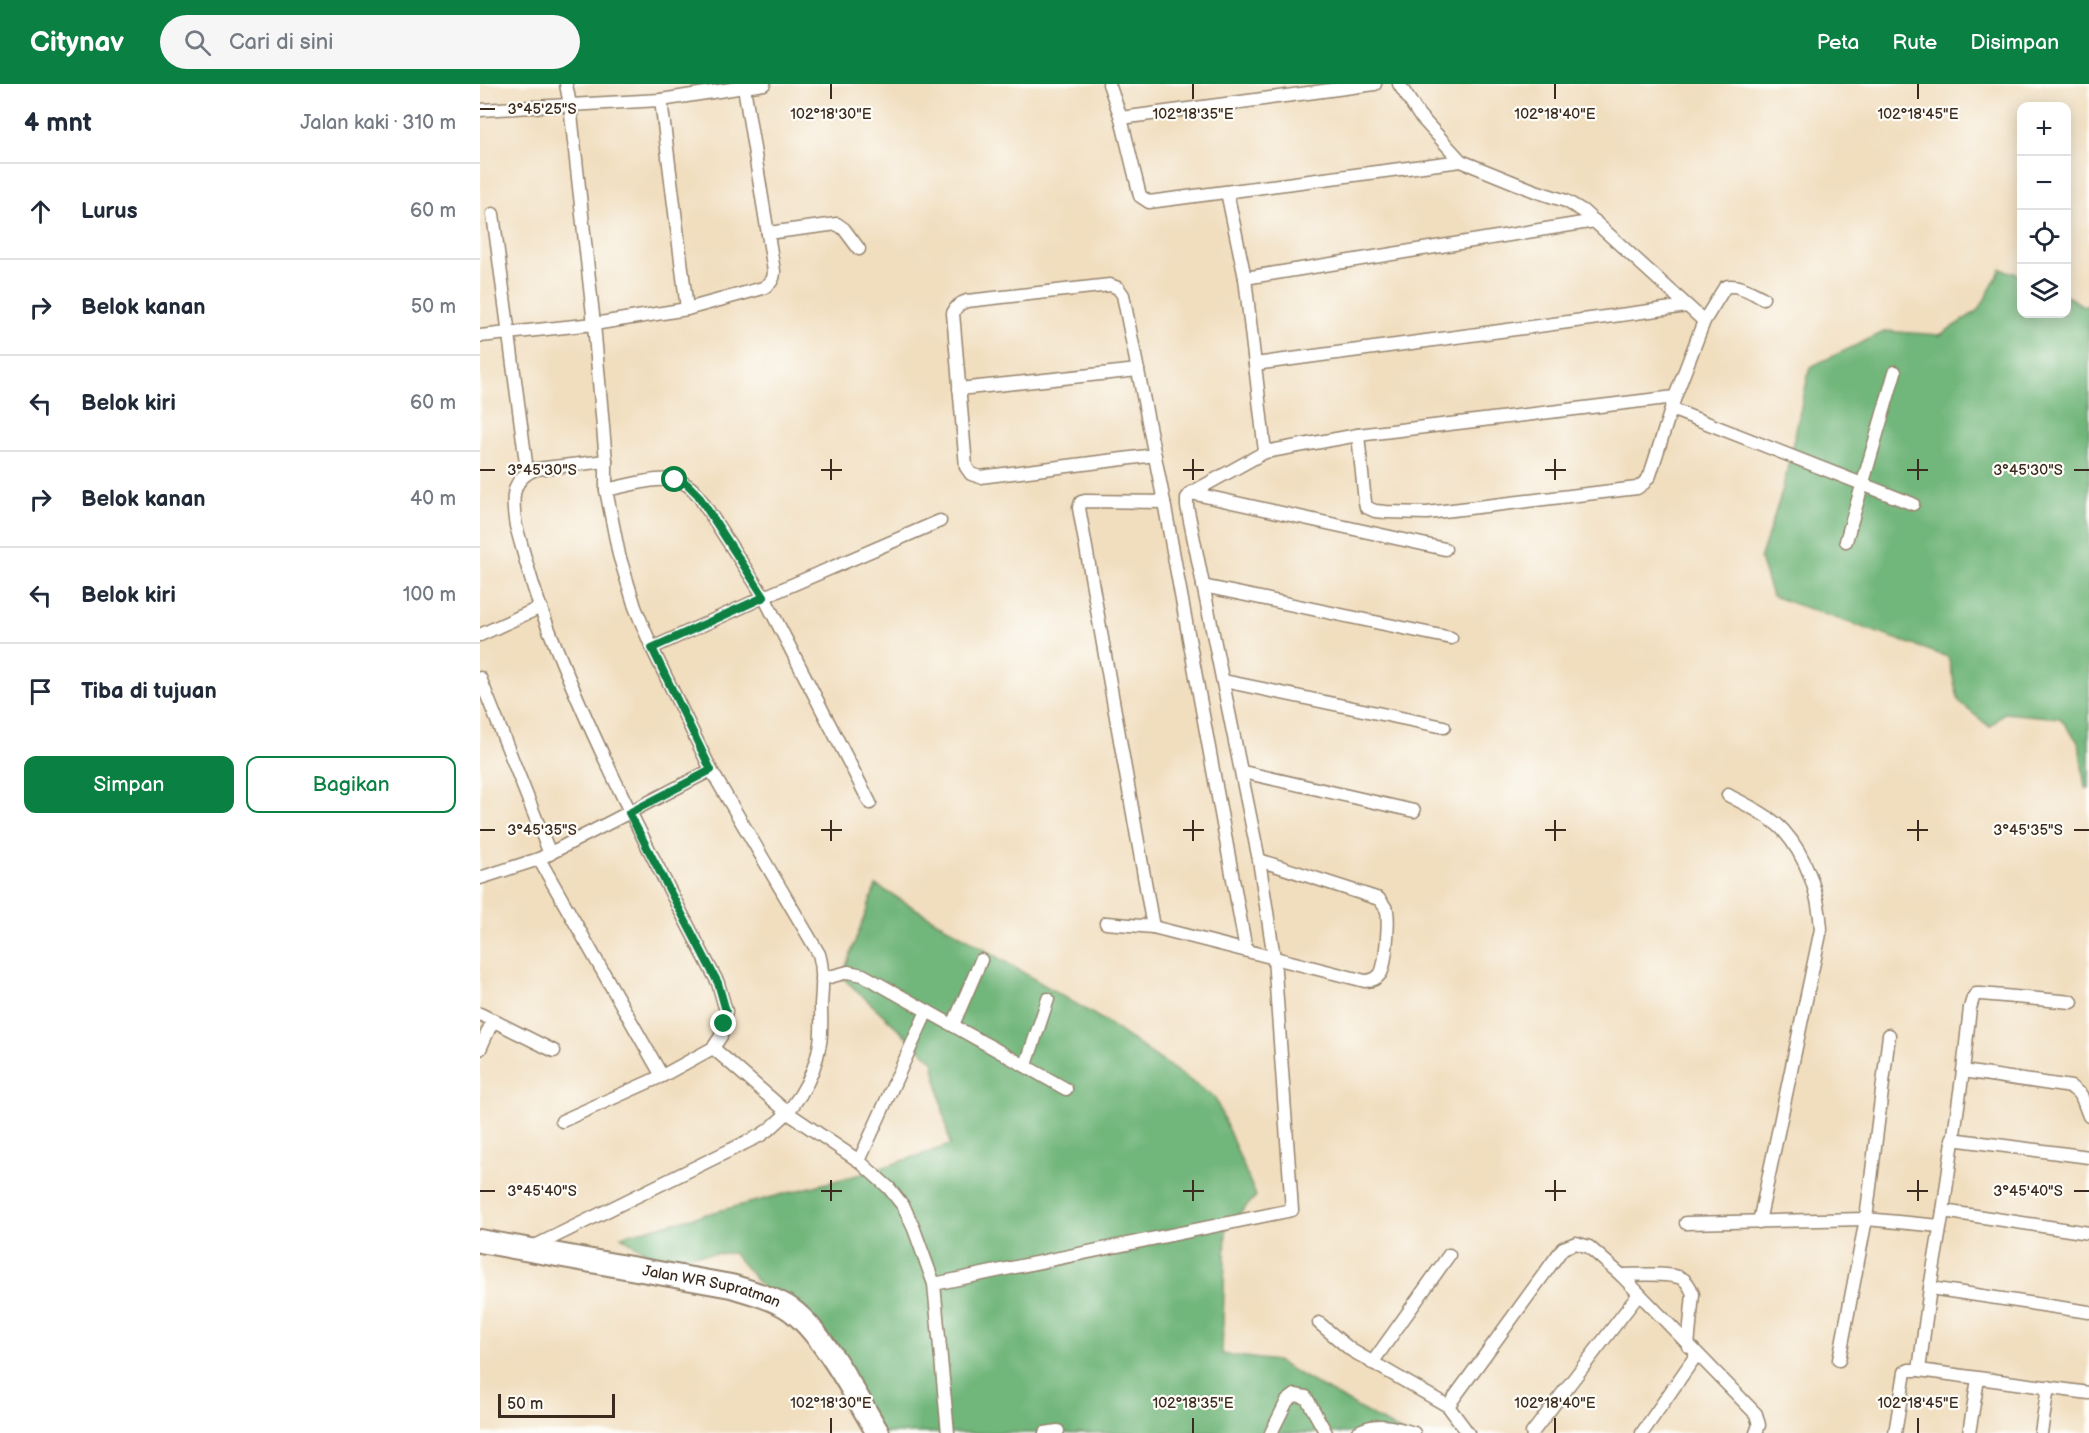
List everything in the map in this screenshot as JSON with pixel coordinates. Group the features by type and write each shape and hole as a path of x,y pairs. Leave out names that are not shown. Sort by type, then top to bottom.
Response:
{"highway":[{"name":"Jalan WR Supratman","path":"480,1241 731,1286 771,1298 803,1319 827,1350 879,1433"}],"street":[{"path":"527,1250 772,1128 788,1113 809,1081 820,1043 822,965 819,954 711,770 652,648 635,607 619,555 606,490 606,460 594,324 566,84"},
{"path":"480,110 661,100 764,84"},
{"path":"1109,84 1121,118 1140,196 1145,201 1152,202 1461,161"},
{"path":"1121,118 1375,84"},
{"path":"1399,84 1419,115 1461,161 1566,201 1583,211 1704,321"},
{"path":"480,336 594,324 687,309 763,288 770,284 774,278 774,271 744,87"},
{"path":"661,100 687,309"},
{"path":"1227,192 1245,278 1265,452"},
{"path":"493,214 526,463"},
{"path":"1245,278 1595,221"},
{"path":"768,233 837,224 844,229 859,249"},
{"path":"1155,454 980,477 971,474 966,467 953,313 955,309 961,303 1110,285 1118,288 1123,295 1155,454 1248,950"},
{"path":"1358,435 1366,507 1375,511 1427,513 1637,488 1650,475 1673,403 1704,321 1725,287 1735,286 1763,297"},
{"path":"1255,364 1687,306"},
{"path":"959,389 1138,370"},
{"path":"1846,541 1895,372"},
{"path":"934,1284 1292,1210 1259,860 1243,772 1187,506 1187,498 1191,493 1265,452 1358,435 1673,403 1913,504"},
{"path":"562,1121 662,1076 713,1048 721,1036 726,1011 723,995 629,813 586,718 541,607 516,526 515,488 525,473 536,469 606,460"},
{"path":"606,490 675,480 687,484 698,495 764,597 870,803"},
{"path":"1191,493 1445,549"},
{"path":"1153,927 1078,508 1081,502 1085,501 1164,502"},
{"path":"652,648 940,521"},
{"path":"1203,586 1451,638"},
{"path":"480,635 541,607"},
{"path":"480,678 545,856 662,1076"},
{"path":"1224,681 1444,727"},
{"path":"480,878 545,856 711,770"},
{"path":"1243,772 1414,811"},
{"path":"1728,795 1782,829 1798,851 1812,880 1820,906 1821,929 1759,1222"},
{"path":"1106,923 1153,927 1365,981 1376,979 1383,970 1387,912 1379,899 1259,860"},
{"path":"953,1025 981,960"},
{"path":"822,979 856,973 1066,1089"},
{"path":"1919,1370 1973,998 1976,994 2072,1002"},
{"path":"1026,1065 1048,999"},
{"path":"860,1161 927,1011"},
{"path":"480,1014 554,1051"},
{"path":"480,1049 493,1020"},
{"path":"1839,1360 1866,1219 1889,1035"},
{"path":"713,1048 788,1113 860,1161 890,1188 904,1207 934,1284 948,1433"},
{"path":"1963,1071 2072,1087 2081,1095 2089,1116"},
{"path":"1952,1138 2089,1157"},
{"path":"1943,1211 2089,1233"},
{"path":"1686,1223 1866,1219 1940,1226"},
{"path":"1448,1406 1563,1248 1575,1243 1588,1247 1621,1275 1756,1414 1759,1425 1756,1433"},
{"path":"1372,1363 1449,1255"},
{"path":"1621,1275 1682,1278 1693,1294 1692,1350 1642,1433"},
{"path":"1930,1288 2089,1312"},
{"path":"1532,1433 1639,1294"},
{"path":"1319,1323 1351,1350 1448,1406 1468,1433"},
{"path":"1895,1433 1905,1372 1909,1370 2089,1393"},
{"path":"1969,1433 1978,1379"},
{"path":"2041,1433 2048,1388"},
{"path":"1271,1433 1287,1401 1295,1395 1306,1397 1326,1433"},
{"path":"1357,1433 1364,1428 1387,1426 1414,1433"}],"green space":[{"path":"2001,269 2017,274 2017,318 2071,318 2071,298 2085,307 2089,304 2089,788 2085,788 2079,743 2060,718 2004,713 1990,727 1959,702 1948,657 1772,596 1760,559 1782,492 1810,367 1886,331 1940,335 1979,310"},
{"path":"876,885 1103,1020 1215,1098 1256,1196 1226,1229 1222,1354 1276,1361 1403,1433 880,1433 791,1321 733,1253 651,1256 621,1236 869,1172 950,1145 933,1061 842,977"}],"route":[{"path":"675,480 687,484 698,495 764,597 652,648 711,770 629,813 718,983 726,1011 724,1024"}]}
